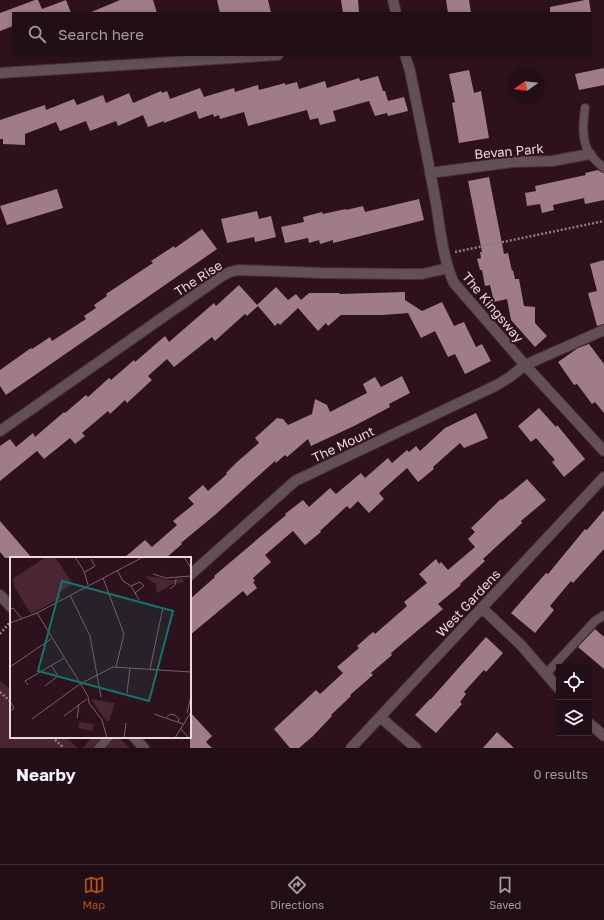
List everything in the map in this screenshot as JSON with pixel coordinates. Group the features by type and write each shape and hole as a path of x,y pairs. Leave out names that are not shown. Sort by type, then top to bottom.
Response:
{"street":[{"path":"393,0 396,12"},
{"path":"0,73 263,56"},
{"name":"The Kingsway","path":"405,56 410,71 448,268 454,283 525,365 604,451"},
{"name":"Bevan Park","path":"430,173 513,162 552,161 590,154"},
{"name":"The Rise","path":"0,431 230,272 238,270 422,274 448,268"},
{"name":"The Mount","path":"191,574 296,481 497,385 525,365 604,330"},
{"name":"West Gardens","path":"351,748 604,477"},
{"path":"0,595 10,606"},
{"path":"482,608 521,645 556,686"},
{"path":"380,717 416,748"},
{"path":"592,725 604,736"},
{"path":"135,738 144,748"}],"lane":[{"path":"585,108 583,131 590,154 604,168"},
{"path":"546,674 595,620 604,615"},
{"path":"99,748 108,738"}],"path":[{"path":"445,254 604,221"},
{"path":"0,634 10,622"},
{"path":"0,692 10,701"},
{"path":"53,738 64,748"}],"shaded area":[{"path":"0,681 10,689 10,738 66,738 78,748 0,748"},
{"path":"91,738 119,738 130,748 83,748"}],"building":[{"path":"35,0 38,0 42,9 66,0 71,12 12,12 12,26 0,31 0,13"},
{"path":"120,0 153,0 157,12 91,12"},
{"path":"217,0 268,0 271,12 220,12"},
{"path":"341,0 358,0 359,12 343,12"},
{"path":"446,0 469,0 471,12 448,12"},
{"path":"589,0 591,12 550,12 550,7"},
{"path":"604,68 604,85 579,90 575,74"},
{"path":"469,70 474,93 481,91 489,138 459,143 452,103 455,102 449,74"},
{"path":"378,76 388,101 404,97 408,111 388,116 387,113 375,116 369,101 333,111 336,121 320,125 318,118 310,120 307,110 248,126 244,112 220,119 219,115 214,117 213,114 199,119 196,111 164,123 164,121 148,127 143,115 118,126 116,121 90,131 86,121 60,131 56,122 25,134 25,145 3,144 3,139 0,139 0,120 45,105 46,110 74,99 77,105 103,95 106,103 129,93 133,103 161,91 162,93 167,91 170,99 200,88 204,97 234,88 235,92 258,85 259,90 285,83 285,85 297,82 299,89 325,81 327,88 359,78 360,81"},
{"path":"598,170 604,173 604,200 585,204 584,198 553,205 554,210 542,213 540,204 527,206 525,193 536,191 535,186 586,175 585,173"},
{"path":"489,177 504,254 508,253 515,279 519,279 524,306 535,307 535,323 547,336 535,347 511,320 507,299 494,302 490,285 485,286 482,270 480,270 477,259 481,258 480,252 482,252 468,181"},
{"path":"57,189 63,208 7,225 0,206"},
{"path":"419,199 424,220 333,243 333,240 320,244 319,240 309,243 308,238 285,243 281,227 304,222 303,217 322,212 323,214 363,206 365,212"},
{"path":"257,211 259,219 271,216 276,237 255,242 254,237 227,243 221,219"},
{"path":"202,229 217,249 6,395 0,386 0,370 31,348 32,349 50,337 52,341 86,319 84,316 96,308 94,305 107,296 106,294 153,263 151,261 174,246 175,248"},
{"path":"604,260 604,324 597,326 588,293 597,291 590,264"},
{"path":"239,285 258,306 247,316 245,314 215,341 212,337 174,367 167,359 148,376 152,380 127,403 125,400 110,414 108,411 82,433 85,436 75,444 70,438 44,459 37,451 0,481 0,446 10,439 16,447 33,433 35,437 86,395 88,397 109,378 111,380 134,360 135,362 165,336 169,342 214,303 216,306"},
{"path":"276,287 288,300 296,294 301,300 309,293 340,294 405,292 405,300 422,311 442,302 454,326 464,322 476,347 482,344 491,361 465,374 455,354 448,357 435,331 421,338 408,313 383,315 341,315 328,326 326,323 318,331 298,308 280,325 278,323 275,326 257,305"},
{"path":"589,344 604,364 604,413 595,402 592,404 577,384 574,385 558,362 578,348"},
{"path":"402,376 410,393 389,404 390,407 311,446 308,439 287,457 285,455 276,463 275,461 181,543 182,544 167,557 125,557 145,540 152,547 177,525 173,521 194,504 188,498 203,485 208,491 227,474 226,473 236,463 259,443 255,438 277,418 283,419 288,425 312,414 315,399 327,405 330,412 367,393 363,384 375,377 381,387"},
{"path":"539,408 556,427 557,425 585,459 564,477 552,462 555,460 536,438 531,442 518,426"},
{"path":"476,413 488,438 464,448 460,443 433,467 434,469 418,482 407,468 379,493 384,499 369,513 358,501 350,509 347,506 320,531 321,532 305,545 293,531 265,555 271,562 253,578 255,581 253,582 257,588 247,596 243,591 191,634 191,598 215,577 214,576 286,515 285,514 303,500 309,507 330,488 336,494 361,473 365,478 388,458 392,463 407,450 409,452 416,446 420,451 445,428"},
{"path":"527,479 546,500 521,521 522,523 483,559 485,561 460,584 461,585 438,604 443,609 391,653 392,655 371,673 373,675 350,695 351,696 331,715 332,716 313,736 299,748 290,748 274,729 316,690 320,694 343,673 337,667 359,648 357,646 373,632 375,634 407,606 404,602 427,583 419,574 436,559 439,564 441,562 448,570 475,547 468,539 475,532 471,528 501,499 502,500"},
{"path":"604,510 604,549 573,583 571,581 550,606 554,610 535,633 511,613 546,573 548,574 585,529 587,530"},
{"path":"0,521 31,557 5,558 0,552"},
{"path":"595,629 604,637 604,669 578,647"},
{"path":"486,637 503,653 486,672 484,670 464,692 466,694 460,702 462,704 436,733 415,715"},
{"path":"191,713 212,736 206,742 212,748 190,748"},
{"path":"497,732 514,748 483,748"}]}
